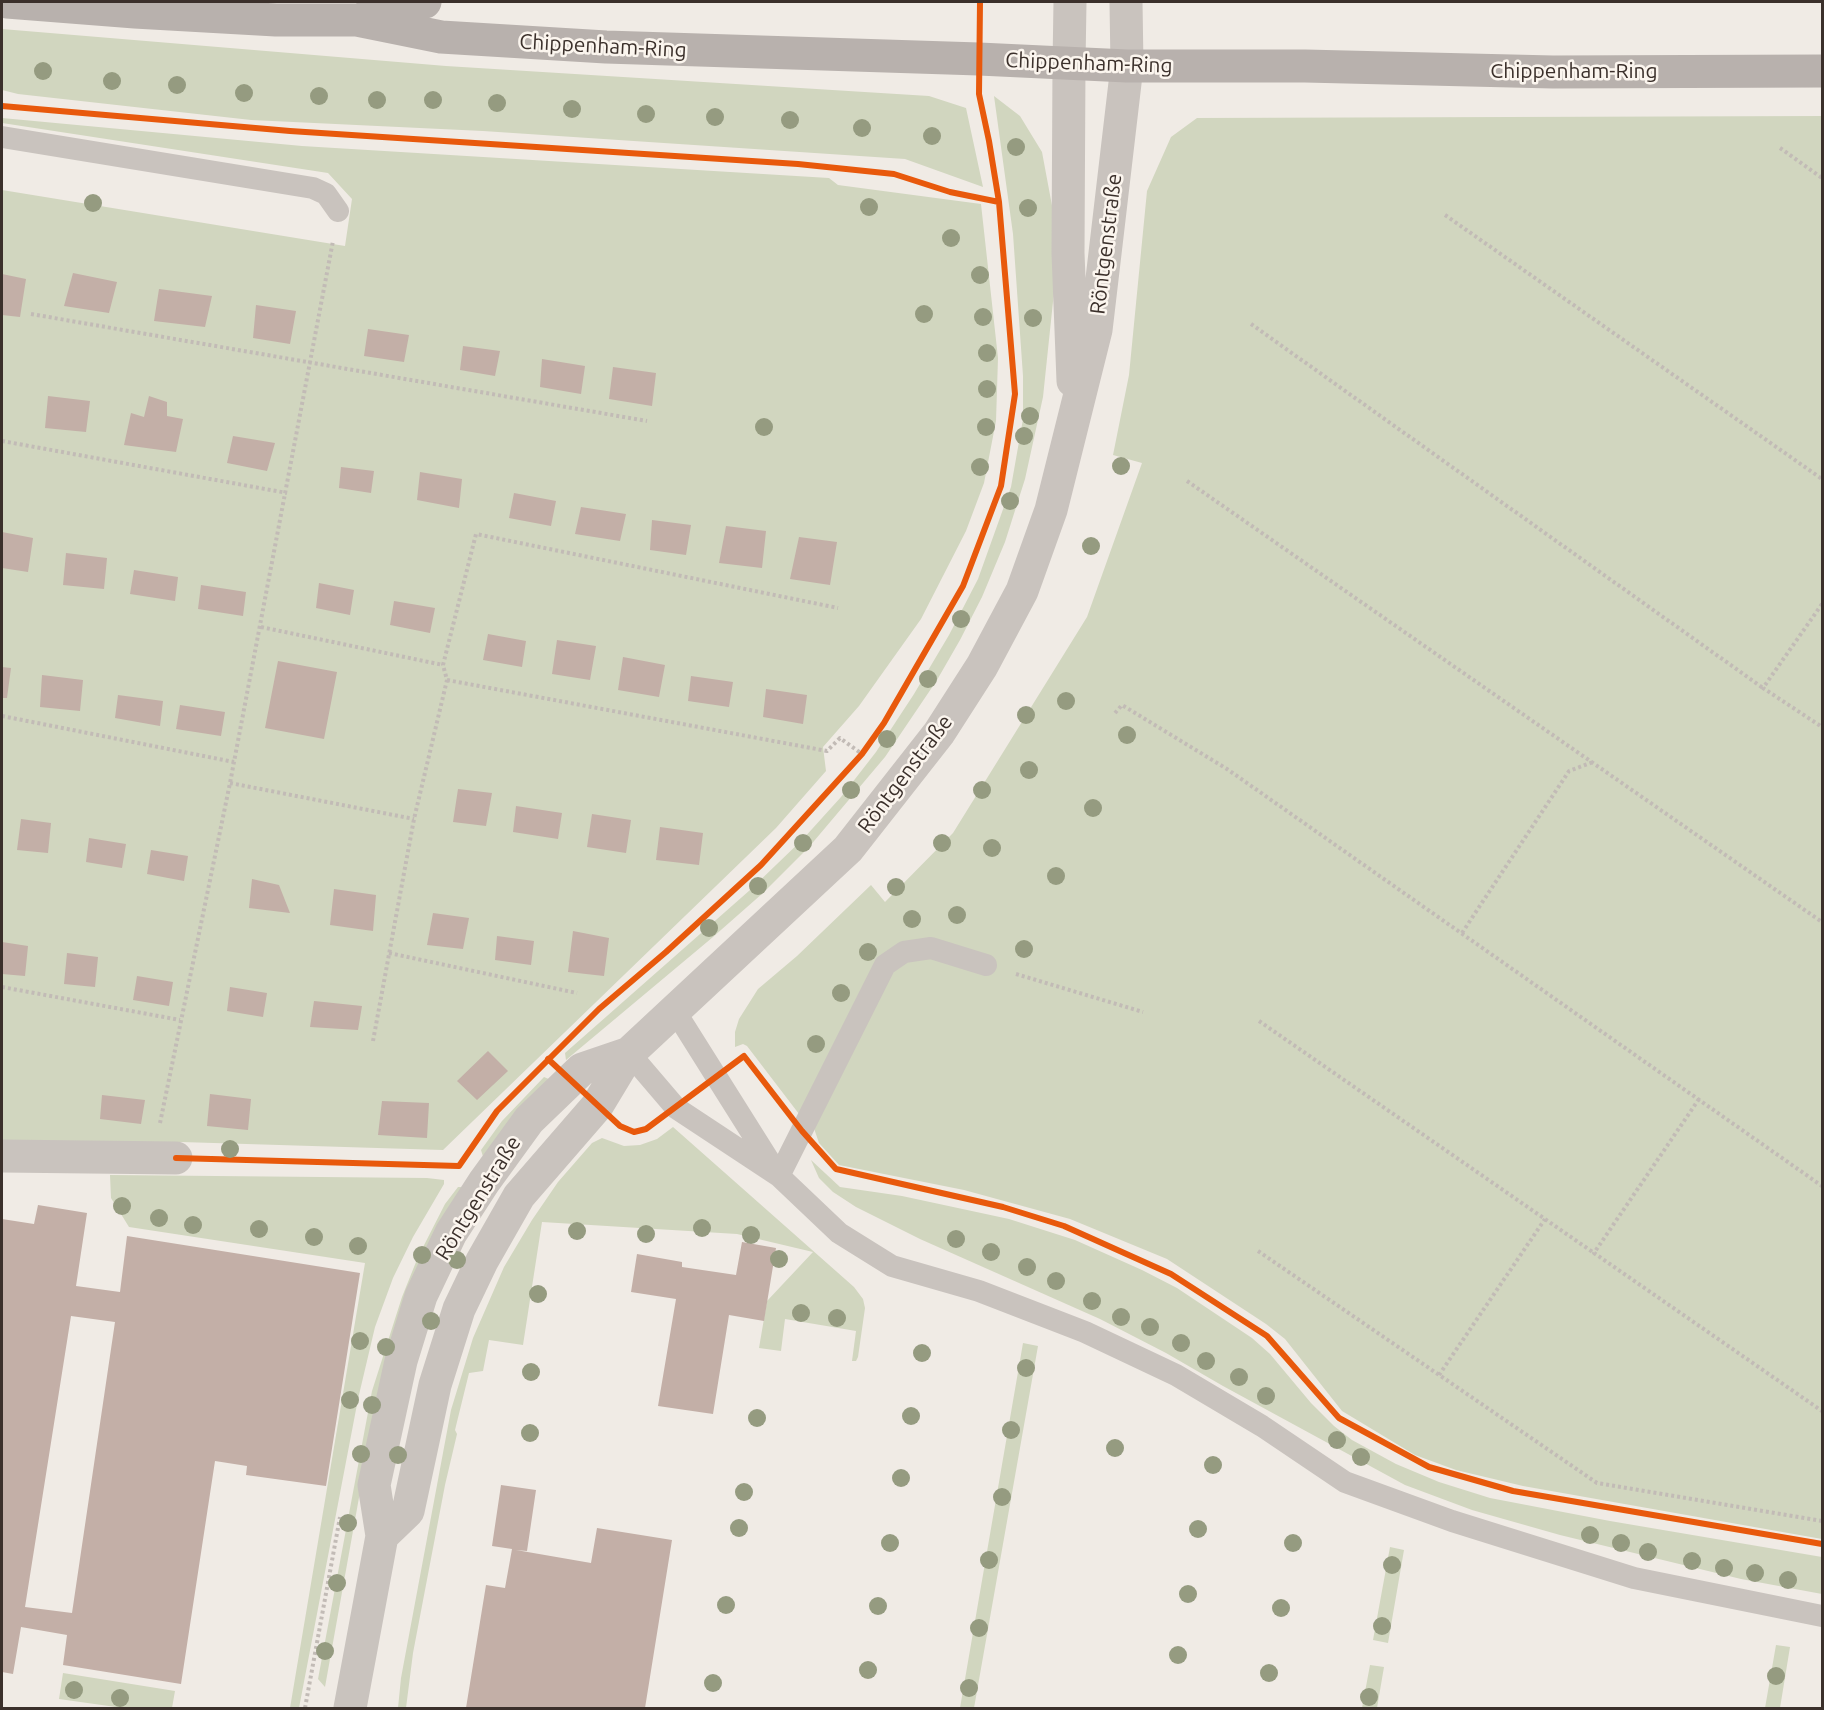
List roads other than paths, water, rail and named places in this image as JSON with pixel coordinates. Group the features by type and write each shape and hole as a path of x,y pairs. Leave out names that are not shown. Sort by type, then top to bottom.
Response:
{"main road":[{"name":"Chippenham-Ring","path":"7,2 276,20 357,20 441,37 606,47 1127,66 1305,66 1553,72 1822,71"},
{"name":"Chippenham-Ring","path":"357,20 425,2"}],"street":[{"name":"Röntgenstraße","path":"1070,2 1068,253 1075,422"},
{"name":"Röntgenstraße","path":"350,1708 382,1536 374,1485 401,1361 421,1296 451,1233 503,1155 529,1120 545,1104 582,1069 629,1053 848,849 939,733 982,666 1022,591 1051,510 1075,422 1096,330 1127,66 1125,2"},
{"path":"2,1155 165,1158"}],"lane":[{"path":"2,137 313,188 326,194 338,211"},
{"path":"779,1176 885,965 904,952 931,948 986,965"},
{"path":"675,1011 779,1176"},
{"path":"629,1053 676,1108 779,1176 839,1233 892,1266 979,1291 1095,1336 1176,1375 1262,1426 1345,1482 1463,1525 1634,1578 1822,1616"}]}
